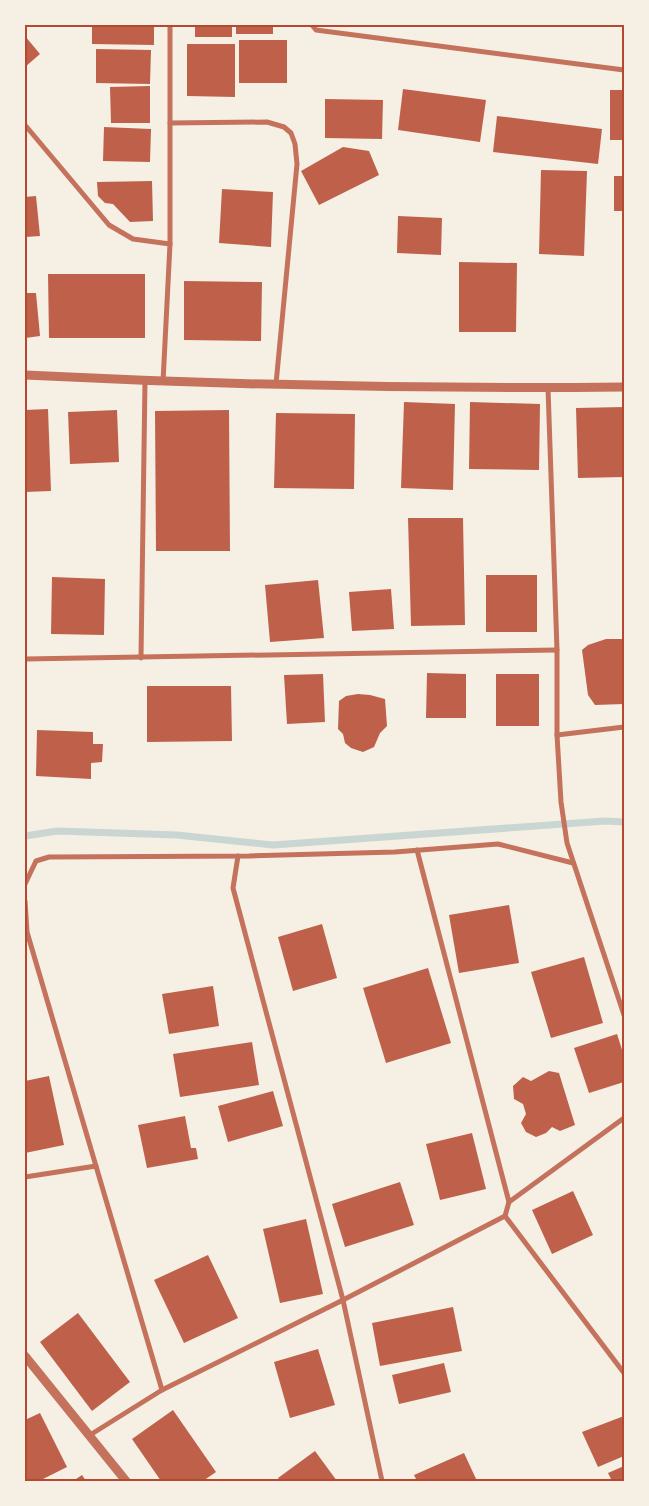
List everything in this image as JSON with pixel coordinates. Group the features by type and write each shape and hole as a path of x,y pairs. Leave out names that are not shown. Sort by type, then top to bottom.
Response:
{"street":[{"path":"163,382 170,244 170,25"},
{"path":"312,25 316,30 624,70"},
{"path":"170,123 267,122 284,127 291,133 295,144 297,164 276,384"},
{"path":"25,125 109,225 133,239 170,244"},
{"path":"25,375 163,382 548,388 624,387"},
{"path":"141,658 145,381"},
{"path":"548,388 557,650 557,735 561,802 567,843 624,1015"},
{"path":"25,659 557,650"},
{"path":"557,735 624,727"},
{"path":"25,884 36,861 49,857 238,856 417,850 498,844 573,863"},
{"path":"90,1435 162,1390 343,1300 505,1216 509,1202 417,850"},
{"path":"238,856 233,888 343,1300 382,1481"},
{"path":"25,902 27,932 162,1390"},
{"path":"509,1202 624,1118"},
{"path":"25,1177 96,1166"},
{"path":"505,1216 624,1373"},
{"path":"25,1356 126,1481"}],"building":[{"path":"92,25 154,25 154,45 92,44"},
{"path":"195,25 232,25 232,37 195,37"},
{"path":"236,25 273,25 273,34 236,34"},
{"path":"25,36 40,54 25,67"},
{"path":"239,40 287,40 287,83 239,83"},
{"path":"187,44 235,44 235,97 187,96"},
{"path":"96,49 151,50 150,84 96,83"},
{"path":"150,86 150,123 111,123 110,87"},
{"path":"403,89 486,100 480,142 398,130"},
{"path":"610,90 624,90 624,140 610,140"},
{"path":"325,99 383,100 382,139 325,138"},
{"path":"497,116 602,129 598,164 493,152"},
{"path":"104,127 151,129 150,162 103,161"},
{"path":"343,147 369,151 379,175 319,205 301,171"},
{"path":"541,170 587,171 584,256 539,254"},
{"path":"614,176 624,176 624,211 614,211"},
{"path":"152,181 153,221 130,222 113,204 105,203 98,196 97,182"},
{"path":"222,189 273,192 271,247 219,243"},
{"path":"36,196 40,236 25,237 25,197"},
{"path":"398,216 442,218 441,255 397,253"},
{"path":"459,262 517,263 516,332 459,332"},
{"path":"48,274 145,274 145,338 49,338"},
{"path":"184,281 262,282 261,341 184,340"},
{"path":"25,293 36,293 40,336 25,338"},
{"path":"404,402 455,404 453,490 401,488"},
{"path":"470,402 540,404 539,470 469,469"},
{"path":"624,407 624,477 578,478 576,408"},
{"path":"48,409 51,491 25,492 25,410"},
{"path":"117,410 119,462 70,464 68,412"},
{"path":"229,410 230,551 156,551 155,411"},
{"path":"276,413 355,414 354,489 274,488"},
{"path":"408,518 463,518 465,625 411,626"},
{"path":"486,575 537,575 537,632 486,632"},
{"path":"52,577 105,579 104,635 51,634"},
{"path":"318,580 324,638 270,642 265,585"},
{"path":"391,589 394,629 352,631 349,592"},
{"path":"606,639 624,639 624,704 595,705 588,695 582,650 588,645"},
{"path":"427,673 466,674 466,718 426,718"},
{"path":"323,674 325,722 287,724 284,675"},
{"path":"496,674 539,674 539,726 496,726"},
{"path":"147,686 231,686 232,741 147,742"},
{"path":"358,694 385,699 387,726 380,733 374,747 363,752 351,748 345,743 343,734 338,729 339,701 346,696"},
{"path":"37,730 93,732 93,744 103,744 102,762 91,763 91,779 36,776"},
{"path":"509,905 519,963 459,973 449,915"},
{"path":"322,924 337,978 293,991 278,937"},
{"path":"584,957 603,1023 551,1038 531,972"},
{"path":"428,968 451,1043 386,1063 363,988"},
{"path":"213,986 219,1026 169,1034 162,994"},
{"path":"617,1034 624,1056 624,1082 589,1093 574,1048"},
{"path":"252,1042 259,1085 180,1097 173,1054"},
{"path":"549,1071 559,1073 575,1125 560,1131 552,1127 546,1133 536,1137 526,1132 521,1123 526,1114 523,1104 514,1099 513,1086 523,1077 531,1081"},
{"path":"49,1076 64,1145 25,1153 25,1081"},
{"path":"273,1091 283,1126 228,1142 218,1106"},
{"path":"185,1116 191,1148 196,1148 198,1159 147,1168 138,1125"},
{"path":"472,1133 486,1189 440,1200 426,1144"},
{"path":"400,1182 414,1225 345,1247 332,1204"},
{"path":"573,1191 593,1235 552,1254 532,1210"},
{"path":"306,1219 323,1294 280,1303 263,1229"},
{"path":"208,1255 238,1318 184,1343 154,1280"},
{"path":"453,1307 462,1351 380,1366 372,1323"},
{"path":"78,1313 130,1382 92,1411 40,1342"},
{"path":"318,1349 335,1405 290,1418 274,1362"},
{"path":"444,1363 451,1392 399,1404 392,1375"},
{"path":"173,1410 216,1472 203,1481 161,1481 132,1439"},
{"path":"40,1413 67,1467 39,1481 25,1481 25,1420"},
{"path":"624,1416 624,1456 598,1467 582,1432"},
{"path":"315,1451 337,1481 280,1481 278,1478"},
{"path":"464,1453 477,1481 417,1481 414,1475"},
{"path":"624,1466 624,1481 612,1481 608,1473"},
{"path":"82,1475 86,1481 73,1481"}],"waterway":[{"path":"25,836 57,831 177,835 273,845 605,821 624,822"}]}
